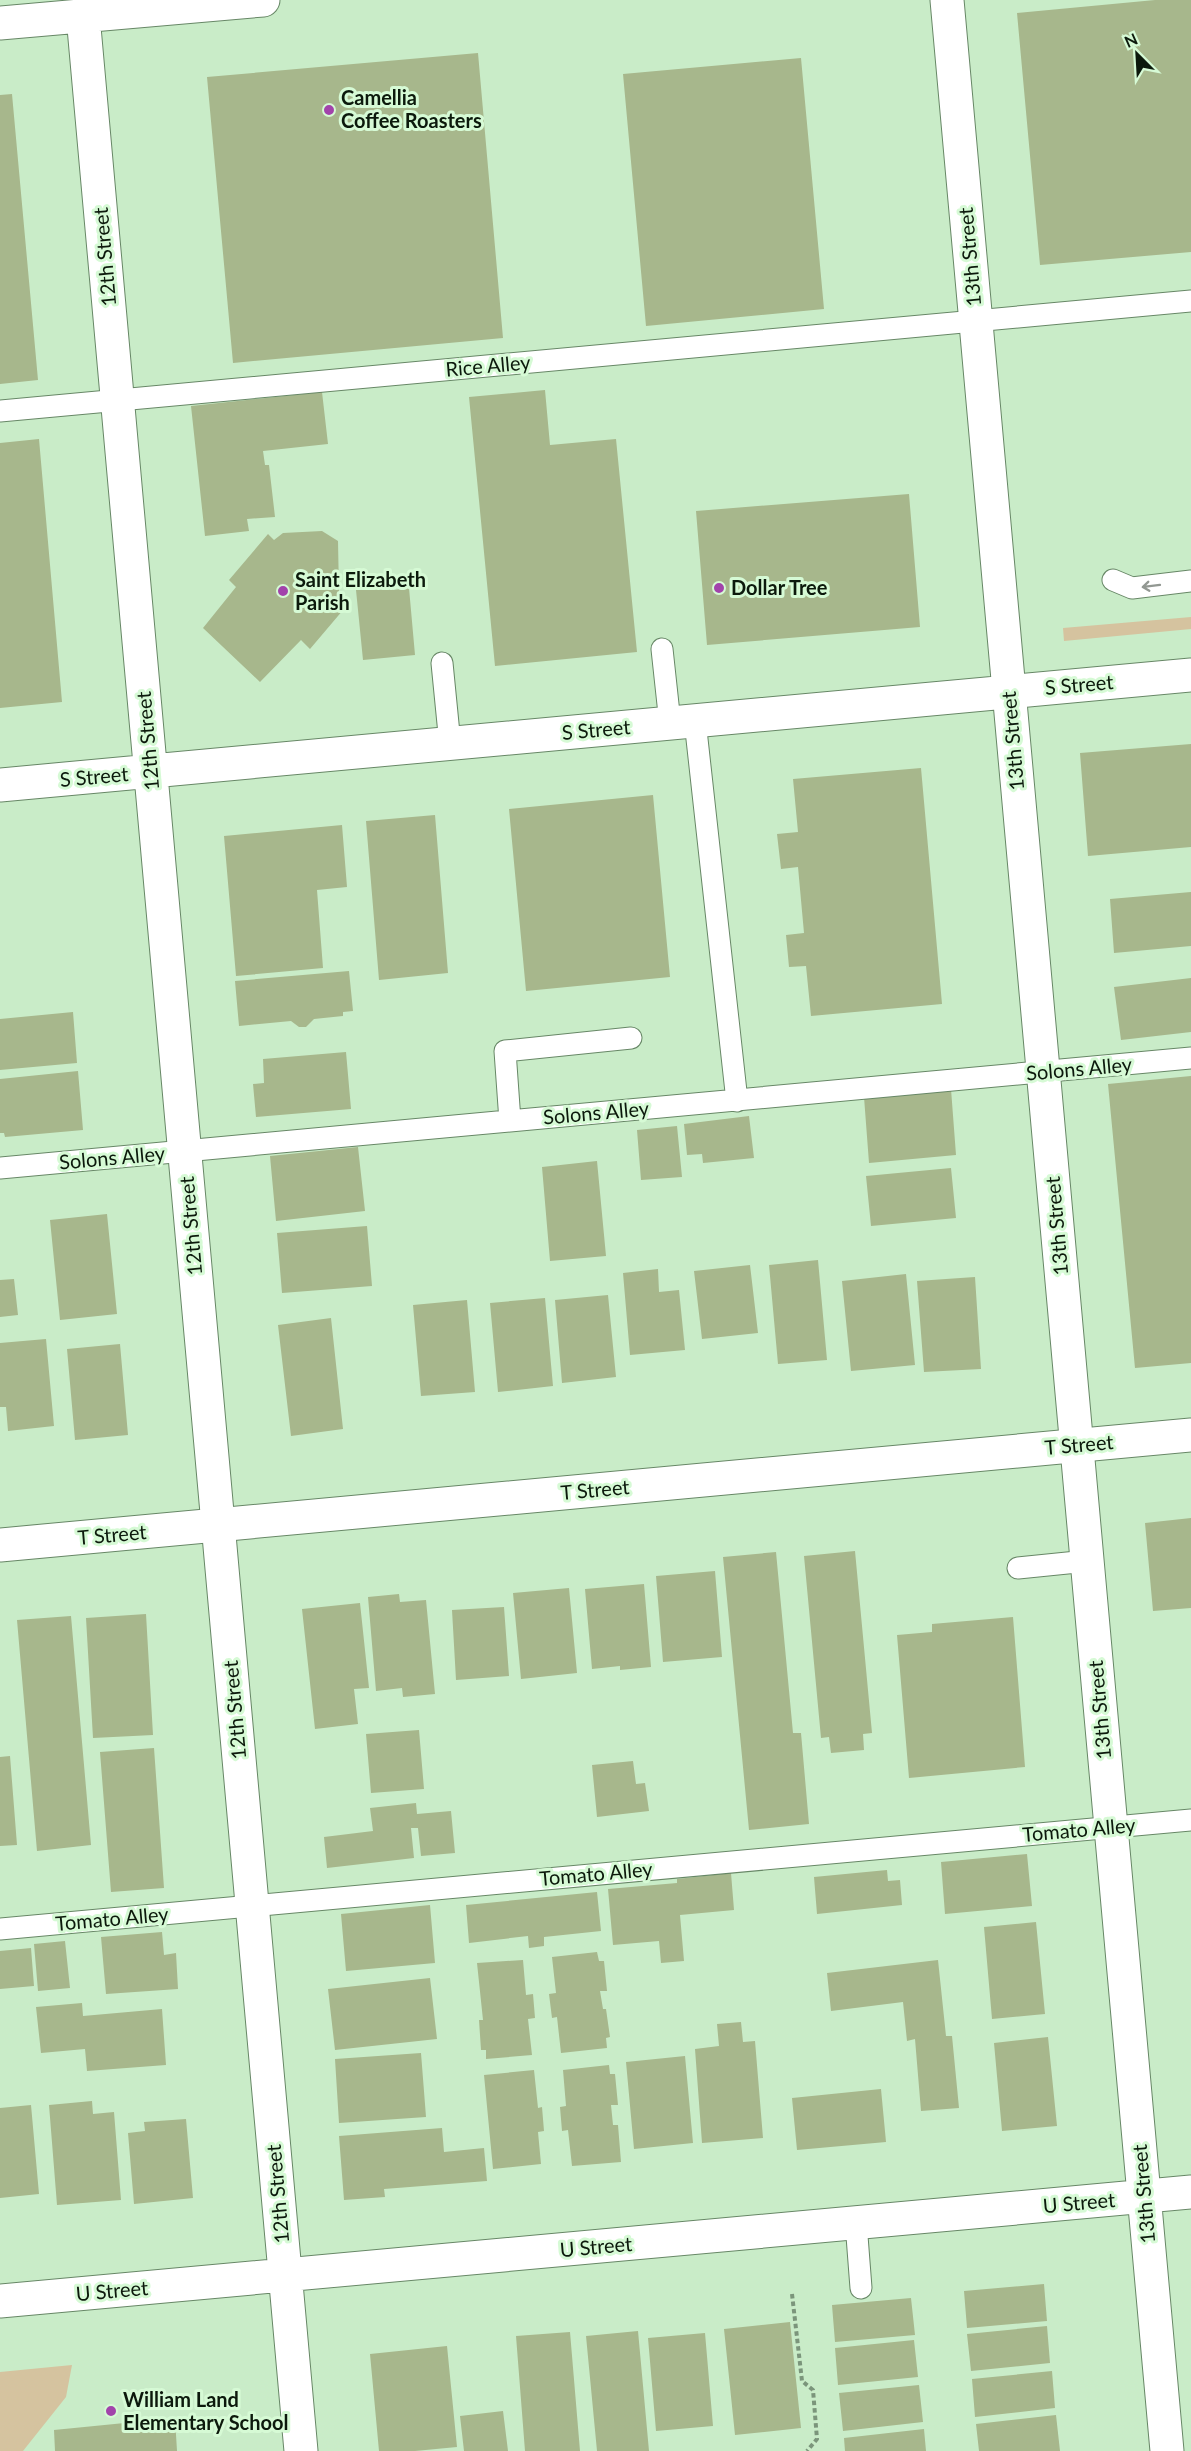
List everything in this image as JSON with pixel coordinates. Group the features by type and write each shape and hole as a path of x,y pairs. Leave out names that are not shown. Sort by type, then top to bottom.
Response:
{"street":[{"name":"13th Street","path":"947,0 1167,2451"},
{"path":"0,23 82,8 246,1"},
{"name":"12th Street","path":"82,8 301,2451"},
{"name":"S Street","path":"0,785 1191,675"},
{"name":"T Street","path":"0,1545 1191,1435"},
{"name":"U Street","path":"0,2301 1191,2192"}],"lane":[{"name":"Rice Alley","path":"0,411 1191,301"},
{"path":"1113,580 1132,588 1191,581"},
{"path":"662,649 683,722 737,1101"},
{"path":"442,663 450,744"},
{"path":"510,1121 505,1051 631,1038"},
{"name":"Solons Alley","path":"0,1168 1191,1058"},
{"path":"1018,1568 1087,1561"},
{"name":"Tomato Alley","path":"0,1929 1191,1820"},
{"path":"856,2223 861,2288"}],"path":[{"path":"792,2294 802,2381 813,2390 818,2439 807,2451"}],"shaded area":[{"path":"1191,617 1191,629 1064,641 1063,628"},
{"path":"72,2365 66,2397 23,2451 0,2451 0,2372"}],"building":[{"path":"1155,0 1191,0 1191,252 1040,265 1017,13"},
{"path":"478,53 503,338 233,363 207,77"},
{"path":"801,58 824,309 646,326 623,74"},
{"path":"12,94 38,380 0,384 0,95"},
{"path":"545,390 550,445 616,439 637,652 495,666 469,397"},
{"path":"322,392 328,444 263,451 265,465 269,465 275,517 247,519 249,531 205,536 191,406"},
{"path":"39,439 62,702 0,708 0,443"},
{"path":"909,494 920,627 707,645 696,511"},
{"path":"322,531 338,541 339,592 349,603 310,649 301,640 260,682 203,628 236,587 229,580 268,534 274,540 283,533"},
{"path":"392,577 393,590 409,588 415,655 363,660 355,580"},
{"path":"1191,744 1191,847 1088,856 1080,753"},
{"path":"921,768 942,1004 811,1016 806,966 789,967 786,935 804,933 798,867 781,869 777,834 798,832 793,779"},
{"path":"653,795 670,977 526,991 509,809"},
{"path":"435,815 448,973 379,980 366,821"},
{"path":"342,825 347,887 317,890 323,968 236,976 224,836"},
{"path":"1191,892 1191,946 1114,953 1110,899"},
{"path":"349,971 353,1011 343,1012 343,1016 314,1019 306,1027 299,1027 291,1021 239,1026 235,981"},
{"path":"1191,978 1191,1032 1121,1040 1114,987"},
{"path":"73,1012 77,1063 0,1070 0,1019"},
{"path":"346,1052 351,1109 256,1117 253,1084 264,1083 263,1059"},
{"path":"78,1071 83,1130 5,1137 4,1133 0,1133 0,1079"},
{"path":"1191,1076 1191,1363 1135,1368 1108,1084"},
{"path":"951,1089 956,1155 869,1163 864,1097"},
{"path":"749,1116 754,1158 703,1163 702,1154 687,1155 684,1124"},
{"path":"677,1126 682,1177 641,1180 637,1130"},
{"path":"358,1147 365,1211 276,1221 270,1156"},
{"path":"597,1161 606,1256 550,1261 542,1167"},
{"path":"951,1168 956,1218 871,1226 866,1176"},
{"path":"107,1214 117,1314 60,1320 50,1220"},
{"path":"367,1226 372,1286 282,1293 277,1233"},
{"path":"818,1260 827,1360 778,1364 769,1265"},
{"path":"750,1265 758,1333 702,1339 694,1271"},
{"path":"658,1269 659,1292 679,1290 685,1350 630,1355 623,1273"},
{"path":"906,1274 915,1365 851,1371 842,1281"},
{"path":"975,1277 981,1369 924,1372 917,1281"},
{"path":"14,1279 18,1315 0,1317 0,1280"},
{"path":"608,1295 616,1377 562,1383 555,1300"},
{"path":"545,1298 553,1386 498,1392 490,1303"},
{"path":"467,1300 475,1392 421,1396 413,1305"},
{"path":"331,1318 343,1429 291,1436 278,1325"},
{"path":"46,1339 54,1426 8,1431 6,1407 0,1407 0,1343"},
{"path":"120,1344 128,1435 75,1440 67,1349"},
{"path":"1191,1518 1191,1608 1153,1611 1145,1523"},
{"path":"855,1551 872,1733 863,1734 864,1750 831,1753 829,1737 821,1738 804,1556"},
{"path":"776,1552 793,1733 801,1733 809,1824 749,1830 723,1557"},
{"path":"715,1571 722,1657 663,1662 656,1576"},
{"path":"644,1584 651,1667 620,1670 620,1666 592,1669 585,1589"},
{"path":"569,1588 577,1673 521,1679 513,1593"},
{"path":"399,1594 400,1602 426,1600 435,1694 403,1697 402,1688 376,1691 368,1597"},
{"path":"360,1603 369,1688 354,1689 358,1724 315,1729 302,1609"},
{"path":"504,1607 509,1676 456,1680 452,1610"},
{"path":"146,1614 153,1735 93,1738 86,1618"},
{"path":"71,1616 91,1845 37,1851 17,1620"},
{"path":"1013,1617 1025,1767 909,1778 897,1635 932,1632 932,1624"},
{"path":"419,1730 424,1789 371,1793 366,1734"},
{"path":"154,1748 164,1888 111,1892 100,1752"},
{"path":"10,1756 17,1845 0,1846 0,1757"},
{"path":"633,1761 636,1784 645,1783 649,1811 597,1817 592,1765"},
{"path":"416,1803 417,1814 451,1811 455,1853 421,1856 418,1828 411,1828 414,1858 327,1868 324,1837 373,1831 370,1808"},
{"path":"1027,1854 1032,1906 945,1914 941,1862"},
{"path":"887,1870 888,1881 900,1880 902,1905 817,1914 814,1877"},
{"path":"731,1873 734,1910 680,1915 684,1961 661,1963 659,1941 613,1945 608,1889 677,1883 677,1879"},
{"path":"597,1892 601,1931 544,1937 544,1946 529,1948 528,1936 469,1943 466,1905"},
{"path":"430,1905 435,1963 346,1971 341,1914"},
{"path":"1036,1922 1045,2014 992,2019 984,1927"},
{"path":"162,1932 164,1955 176,1953 178,1989 106,1994 101,1937"},
{"path":"65,1941 70,1988 38,1991 34,1944"},
{"path":"31,1948 34,1986 0,1989 0,1951"},
{"path":"597,1952 599,1961 604,1961 607,1991 600,1991 603,2009 606,2009 610,2037 606,2038 607,2048 561,2053 557,2017 552,2018 549,1994 556,1993 552,1957"},
{"path":"523,1960 526,1995 533,1994 535,2018 528,2019 532,2055 486,2059 486,2050 481,2050 479,2020 483,2020 477,1963"},
{"path":"938,1960 946,2036 952,2036 959,2108 921,2111 915,2039 907,2041 903,2002 831,2011 827,1973"},
{"path":"430,1978 437,2039 335,2050 328,1989"},
{"path":"82,2003 83,2016 162,2009 166,2065 87,2071 85,2049 41,2053 36,2007"},
{"path":"741,2022 743,2042 755,2041 763,2138 702,2143 695,2049 719,2046 717,2024"},
{"path":"1048,2037 1057,2126 1002,2131 994,2043"},
{"path":"421,2053 426,2117 339,2123 335,2059"},
{"path":"685,2056 693,2143 634,2149 626,2062"},
{"path":"609,2065 610,2074 615,2074 618,2105 611,2105 613,2125 618,2125 621,2162 572,2166 568,2130 562,2131 560,2107 566,2106 563,2070"},
{"path":"534,2070 538,2108 542,2107 544,2131 538,2132 541,2164 493,2169 484,2075"},
{"path":"881,2089 886,2142 797,2150 792,2098"},
{"path":"92,2101 93,2114 114,2112 121,2200 57,2205 49,2105"},
{"path":"31,2105 39,2194 0,2198 0,2108"},
{"path":"186,2119 193,2198 134,2204 128,2133 145,2131 144,2122"},
{"path":"442,2128 444,2152 484,2148 487,2181 384,2189 385,2197 344,2200 339,2136"},
{"path":"1044,2284 1047,2321 967,2328 964,2291"},
{"path":"911,2298 915,2335 835,2342 832,2305"},
{"path":"790,2322 801,2428 735,2435 724,2329"},
{"path":"1047,2326 1050,2363 971,2371 967,2334"},
{"path":"638,2331 649,2451 597,2451 586,2336"},
{"path":"570,2332 580,2451 525,2451 516,2336"},
{"path":"705,2333 713,2426 656,2431 648,2338"},
{"path":"914,2340 918,2377 838,2385 835,2348"},
{"path":"447,2346 457,2447 415,2451 379,2451 370,2354"},
{"path":"1052,2371 1055,2408 975,2417 972,2379"},
{"path":"919,2385 923,2422 843,2431 839,2393"},
{"path":"503,2411 508,2451 464,2451 460,2416"},
{"path":"1056,2415 1060,2451 979,2451 976,2424"},
{"path":"175,2418 177,2451 55,2451 54,2430"},
{"path":"924,2429 926,2451 845,2451 844,2438"}],"place":[{"name":"Camellia Coffee Roasters","path":"329,110"},
{"name":"Dollar Tree","path":"719,588"},
{"name":"Saint Elizabeth Parish","path":"283,591"},
{"name":"William Land Elementary School","path":"111,2411"}]}
